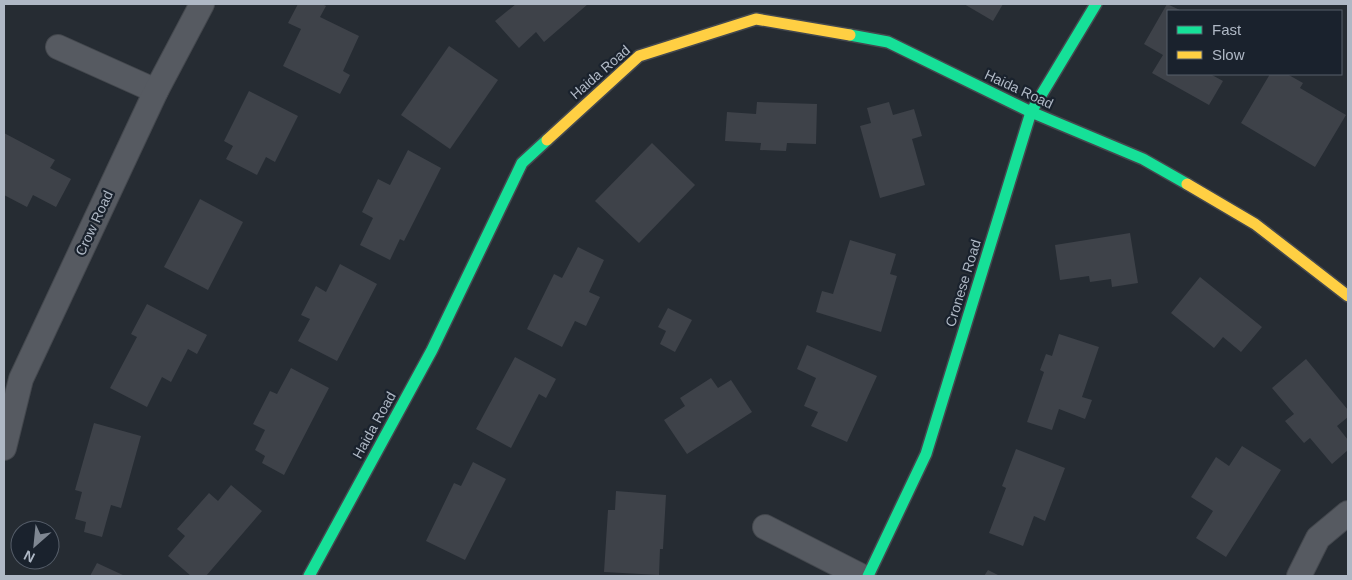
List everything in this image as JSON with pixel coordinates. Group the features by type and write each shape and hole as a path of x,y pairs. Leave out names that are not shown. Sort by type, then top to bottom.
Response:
{"street":[{"name":"Crow Road","path":"4,448 21,379 156,91 202,4"},
{"name":"Cronese Road","path":"868,576 926,454 1031,112 1096,4"},
{"name":"Haida Road","path":"309,576 432,350 522,164 639,56 756,11 888,42 1031,112 1143,159 1255,224 1348,296"},
{"path":"58,47 156,91"},
{"path":"1299,576 1318,538 1348,513"},
{"path":"765,527 861,576"}],"building":[{"path":"298,4 322,4 326,6 320,17 359,36 343,71 350,75 340,94 283,66 301,29 288,23"},
{"path":"516,4 588,4 544,42 536,32 519,48 495,21"},
{"path":"964,4 1003,4 993,21"},
{"path":"1167,4 1180,10 1167,10 1167,75 1212,75 1223,81 1209,105 1152,73 1163,55 1144,44"},
{"path":"449,46 498,80 450,149 401,115"},
{"path":"1269,75 1289,75 1303,83 1300,88 1346,115 1315,167 1241,123"},
{"path":"249,91 298,116 275,162 266,157 257,175 226,159 233,146 224,141"},
{"path":"757,102 817,104 816,144 787,143 786,151 760,150 761,143 725,141 727,112 756,114"},
{"path":"889,102 893,115 914,109 922,136 912,139 925,185 880,198 860,126 871,123 867,108"},
{"path":"4,133 55,160 50,168 71,179 56,207 33,195 27,207 4,195"},
{"path":"652,143 695,185 639,243 595,201"},
{"path":"408,150 441,168 404,241 400,239 390,260 360,245 373,218 362,212 378,179 390,185"},
{"path":"200,199 243,222 208,290 164,267"},
{"path":"1130,233 1138,283 1112,287 1111,279 1090,282 1089,276 1060,280 1055,245"},
{"path":"850,240 896,254 890,274 897,276 881,332 816,312 822,291 833,294"},
{"path":"578,247 604,260 589,292 600,297 586,326 575,321 562,347 527,329 554,274 562,278"},
{"path":"340,264 377,284 337,361 298,341 310,319 301,315 316,286 326,292"},
{"path":"1200,277 1262,327 1241,352 1223,337 1214,348 1171,313"},
{"path":"147,304 207,335 197,354 188,349 171,382 162,377 147,407 110,388 137,337 131,334"},
{"path":"668,308 692,320 675,352 660,344 666,331 658,327"},
{"path":"1059,334 1099,347 1082,397 1092,400 1085,419 1059,409 1052,430 1027,422 1044,372 1040,370 1046,354 1052,356"},
{"path":"807,345 877,376 847,442 811,426 818,412 804,406 816,378 797,369"},
{"path":"515,357 556,379 546,398 539,394 511,448 476,429"},
{"path":"1306,359 1348,410 1348,417 1337,426 1348,440 1348,450 1332,464 1310,438 1304,443 1285,421 1294,414 1272,388"},
{"path":"291,368 329,388 284,475 262,463 265,456 255,450 265,430 253,424 270,391 277,394"},
{"path":"711,378 718,388 731,380 752,412 687,454 664,420 685,406 680,398"},
{"path":"94,423 141,436 121,508 111,505 102,537 84,532 86,522 75,519 82,492 75,490"},
{"path":"1242,446 1281,470 1226,557 1196,538 1213,511 1191,497 1216,457 1229,466"},
{"path":"1016,449 1065,468 1045,521 1034,516 1023,546 989,533 1006,488 1002,486"},
{"path":"473,462 506,479 465,560 426,541 454,483 461,486"},
{"path":"231,485 262,511 206,576 191,576 168,556 185,536 177,529 209,493 218,501"},
{"path":"616,491 666,495 663,549 660,549 659,575 604,572 608,510 615,510"},
{"path":"97,563 125,576 90,576"},
{"path":"988,570 1000,576 984,576"}],"traffic: fast":[{"path":"868,576 926,454 1031,112 1096,4"},
{"path":"850,35 888,42 1031,112 1143,159 1187,184"},
{"path":"309,576 432,350 522,163 547,140"}],"traffic: slow":[{"path":"547,140 639,56 756,19 850,35"},
{"path":"1187,184 1255,224 1348,296"}]}
